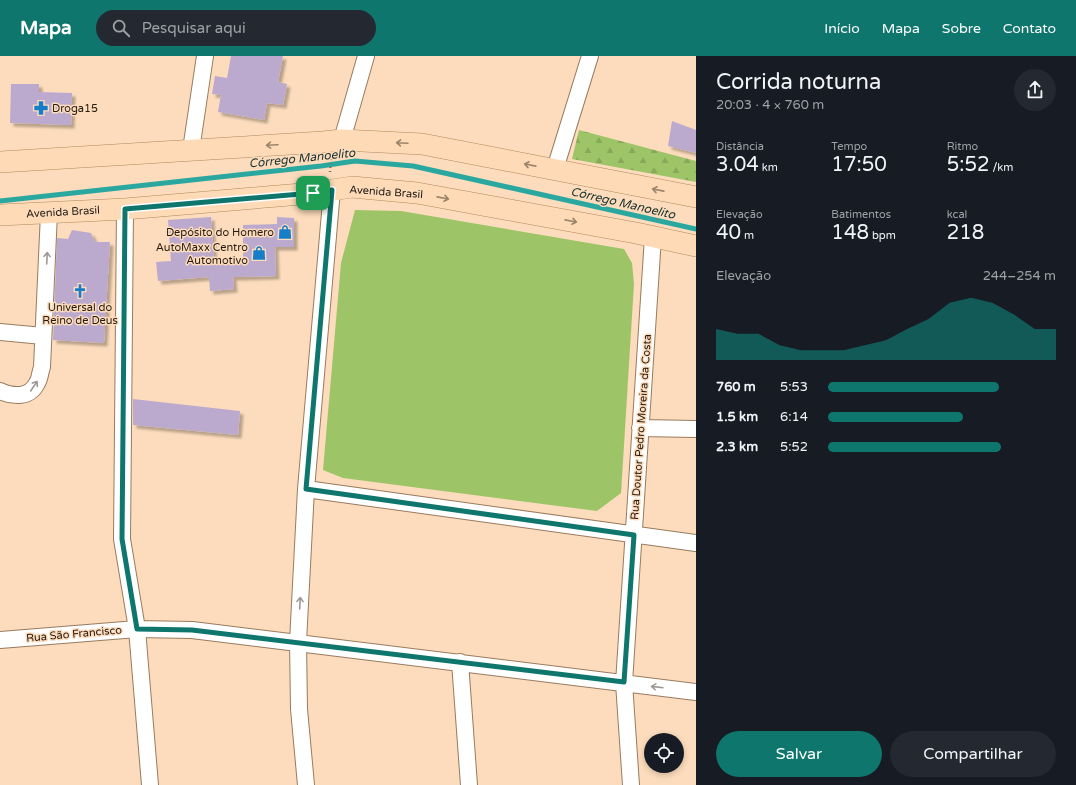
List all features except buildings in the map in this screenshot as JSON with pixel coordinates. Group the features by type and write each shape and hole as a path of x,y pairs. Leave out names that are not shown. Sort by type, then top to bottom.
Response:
{"main road":[{"path":"0,162 315,143 342,140 422,144 696,197"},
{"name":"Avenida Brasil","path":"0,216 125,209 313,193 331,182 352,187 418,193 655,230 696,246"}],"street":[{"path":"192,150 205,56"},
{"path":"342,140 366,56"},
{"path":"555,169 590,56"},
{"path":"306,785 299,709 298,642 306,489 331,182"},
{"path":"125,209 122,539 137,629 150,785"},
{"path":"0,391 19,396 30,392 37,383 42,367 49,213"},
{"name":"Rua Doutor Pedro Moreira da Costa","path":"631,785 624,682 640,428 655,230"},
{"path":"0,332 43,336"},
{"path":"640,428 696,428"},
{"path":"306,489 696,543"},
{"name":"Rua São Francisco","path":"0,640 137,629 192,630 696,692"},
{"path":"460,662 469,785"}],"path":[{"path":"331,158 331,182"},
{"path":"655,230 660,210"}],"green space":[{"path":"579,130 696,161 696,182 572,159"},
{"path":"355,210 401,211 624,249 632,263 634,284 621,493 597,511 343,478 323,470 341,263"}],"waterway":[{"name":"Córrego Manoelito","path":"0,201 355,161 413,166 696,229"}],"place":[{"name":"Droga15","path":"41,108"},
{"name":"Depósito do Homero","path":"285,232"},
{"name":"AutoMaxx Centro Automotivo","path":"259,253"},
{"name":"Universal do Reino de Deus","path":"80,291"}],"route":[{"path":"332,190 306,489 634,535 624,682 192,630 137,629 122,539 125,209 313,193 332,190"}]}
